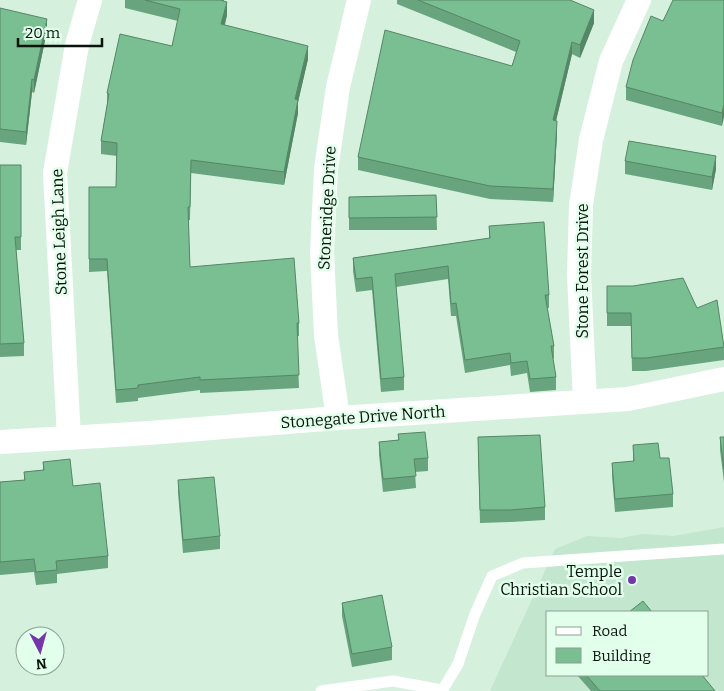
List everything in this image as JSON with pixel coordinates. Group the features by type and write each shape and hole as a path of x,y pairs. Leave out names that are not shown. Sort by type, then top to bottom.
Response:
{"street":[{"name":"Stone Leigh Lane","path":"69,438 55,173 76,45 90,0"},
{"name":"Stoneridge Drive","path":"338,418 326,335 322,252 326,169 338,87 360,0"},
{"name":"Stone Forest Drive","path":"584,402 579,275 581,205 591,140 611,61 639,0"},
{"name":"Stonegate Drive North","path":"0,442 628,399 724,379"}],"lane":[{"path":"321,691 393,681 442,691 458,664 475,614 492,576 523,563 724,549"}],"shaded area":[{"name":"Temple Christian School","path":"724,527 724,691 490,691 555,549 587,536 621,538 642,534 674,536"}],"building":[{"path":"145,0 220,0 227,2 221,24 308,46 295,99 298,100 284,172 191,160 190,207 188,207 190,267 294,258 299,323 297,323 299,375 200,380 200,377 138,385 138,388 116,390 107,259 89,259 89,187 116,187 117,143 101,141 109,94 107,93 120,34 172,46 180,9"},
{"path":"418,0 570,0 594,10 580,45 572,42 553,120 557,121 553,189 490,186 358,157 385,30 512,66 520,41"},
{"path":"673,0 724,0 724,104 722,113 626,87 633,60 651,16 663,21"},
{"path":"0,8 47,19 34,80 32,79 26,132 0,129"},
{"path":"629,141 716,156 712,177 625,161"},
{"path":"0,165 21,165 21,237 15,237 24,343 0,344"},
{"path":"436,195 437,217 349,218 349,197"},
{"path":"544,222 549,295 545,295 554,346 551,346 556,377 530,379 527,361 511,363 510,353 465,360 456,303 451,304 448,266 395,274 404,377 381,379 372,277 356,279 353,258 490,238 489,226"},
{"path":"683,278 697,308 717,300 724,347 646,358 632,358 631,313 607,313 607,286 633,286"},
{"path":"425,432 428,458 414,459 416,476 383,479 379,442 399,440 398,434"},
{"path":"540,435 545,507 480,510 478,437"},
{"path":"720,437 724,437 724,469"},
{"path":"658,443 660,458 669,458 673,494 615,499 612,463 634,461 633,445"},
{"path":"70,459 73,486 100,483 108,556 56,561 57,570 36,572 34,559 0,562 0,482 25,480 24,472 44,470 43,462"},
{"path":"214,477 220,536 183,540 178,480"},
{"path":"382,595 392,647 352,654 342,603"},
{"path":"643,601 651,611 630,611"},
{"path":"587,676 703,676 715,691 600,691"}],"place":[{"name":"Temple Christian School","path":"632,580"}]}
